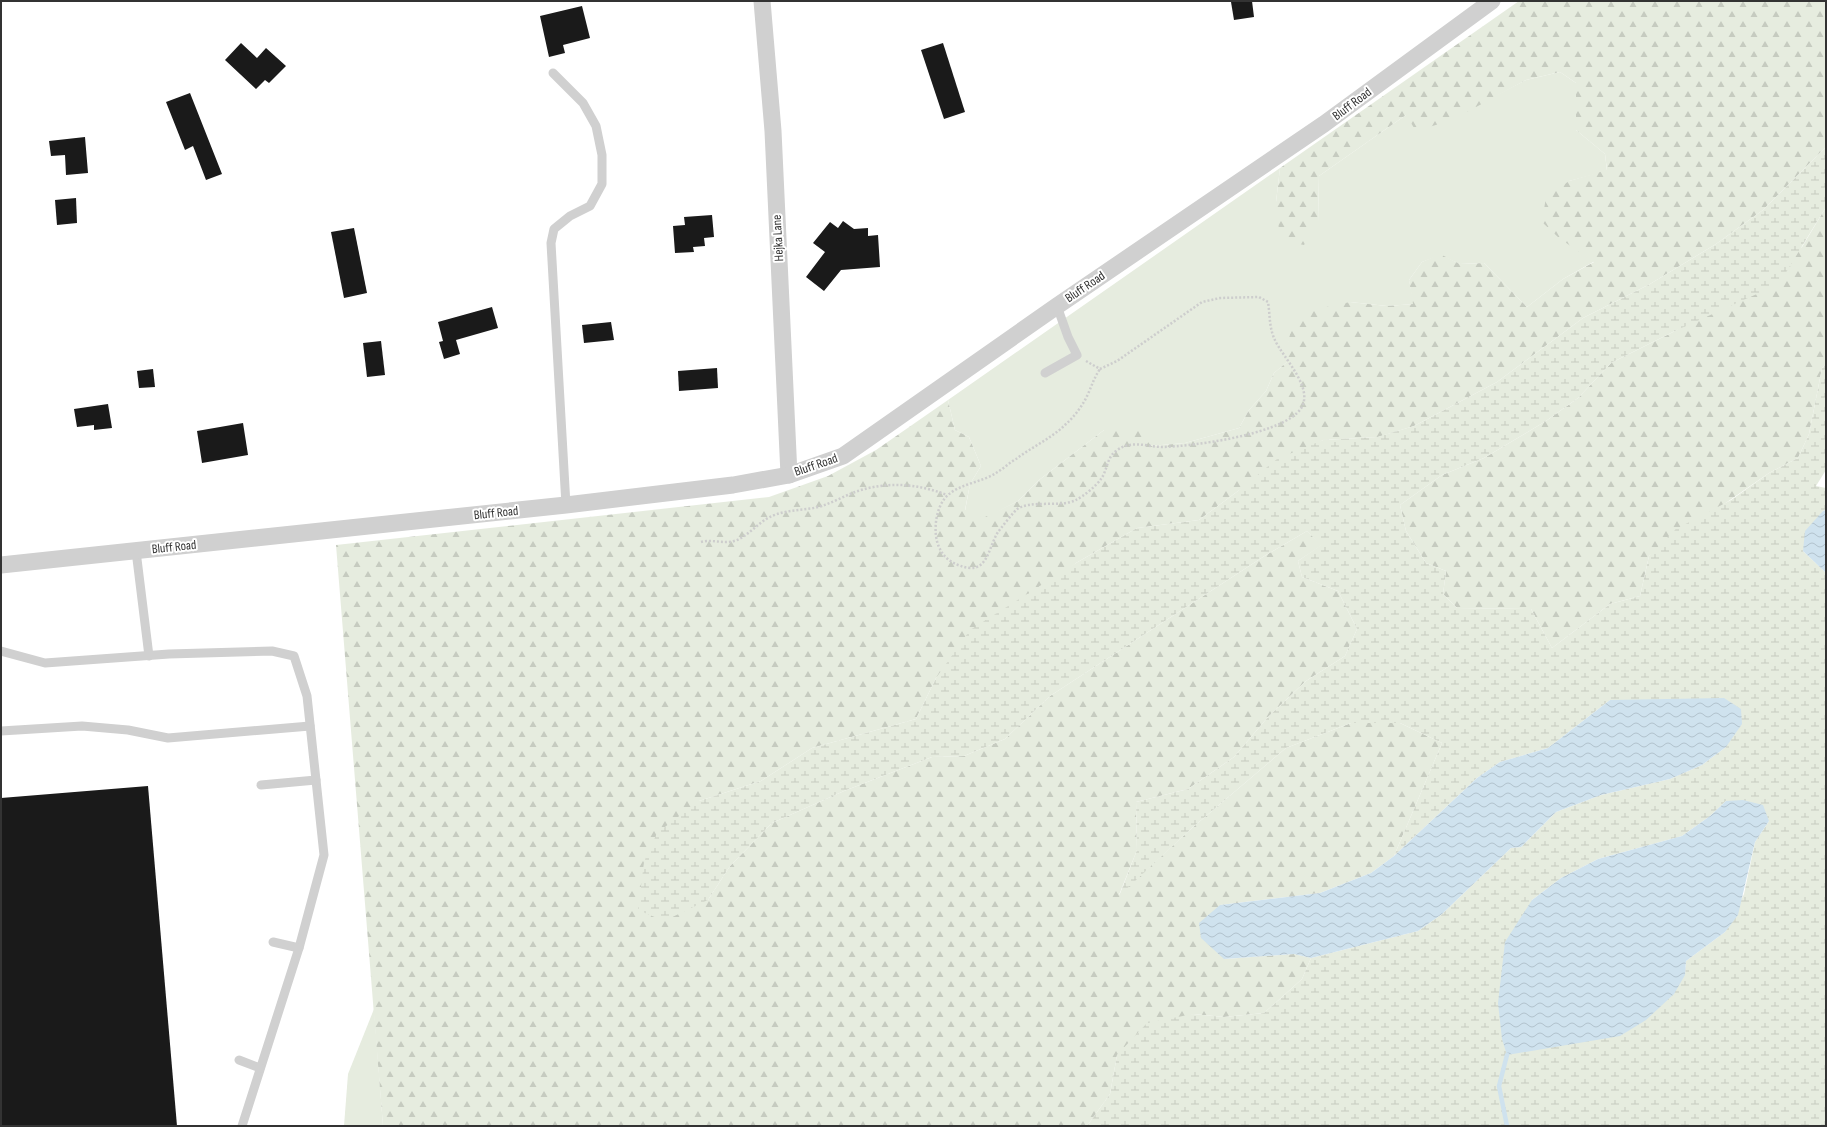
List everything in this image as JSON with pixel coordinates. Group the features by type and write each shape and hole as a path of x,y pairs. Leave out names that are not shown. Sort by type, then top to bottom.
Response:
{"street":[{"name":"Hejka Lane","path":"762,1 773,131 789,474"},
{"name":"Bluff Road","path":"1,565 566,505 733,485 789,474 843,456 1057,306 1324,124 1492,1"}],"lane":[{"path":"552,73 583,103 596,126 602,155 602,184 590,206 570,216 554,229 551,243 566,505"},
{"path":"1045,374 1077,355 1068,337 1057,306"},
{"path":"136,551 149,656"},
{"path":"1,651 45,664 149,656 272,651 294,656 307,696 324,856 299,948 242,1126"},
{"path":"1,731 82,726 128,730 168,738 310,726"},
{"path":"261,785 316,780"},
{"path":"273,942 299,948"},
{"path":"240,1060 260,1068"}],"path":[{"path":"1259,297 1268,302 1269,323 1274,339 1296,373 1304,391 1303,403 1297,413 1283,422 1248,435 1223,441 1180,446 1161,447 1132,444 1124,446 1112,455 1101,480 1076,500 1064,504 1025,506 1017,510 998,532 987,559 981,564 974,567 964,567 954,563 945,556 939,548 936,537 936,524 941,505 947,495 997,473 1066,425 1079,409 1088,394 1092,381 1100,369 1116,361 1202,302 1220,298 1259,297"},
{"path":"1077,355 1100,369"},
{"path":"701,542 734,541 743,537 755,526 780,513 823,506 853,493 876,486 915,485 947,495"}],"green space":[{"path":"1519,1 1826,1 1826,147 1763,210 1716,244 1650,284 1583,318 1497,382 1414,426 1378,437 1323,440 1238,491 1199,520 1137,528 1076,563 936,678 916,719 812,748 761,781 699,801 708,900 730,866 772,823 844,791 932,757 964,756 1005,739 1050,696 1266,555 1307,531 1322,545 1298,561 1302,577 1338,591 1357,629 1345,656 1306,681 1268,717 1234,757 1188,789 1136,802 1137,850 1119,895 1192,828 1286,748 1351,723 1400,723 1442,743 1394,856 1371,873 1320,893 1220,905 1225,959 1294,954 1311,958 1302,979 1264,1013 1224,1017 1193,1014 1117,1055 1110,1094 1087,1126 383,1126 336,545 769,497 828,476 876,450 948,400 955,430 969,437 981,466 970,484 965,510 983,518 1018,501 1039,480 1104,430 1137,427 1151,446 1185,443 1239,428 1249,410 1266,391 1274,373 1288,361 1288,342 1293,323 1317,309 1350,302 1387,306 1413,304 1409,280 1422,262 1440,254 1460,264 1484,263 1527,307 1563,279 1594,262 1559,238 1542,222 1546,197 1569,181 1607,170 1605,154 1576,130 1576,83 1560,72 1526,80 1452,120 1416,131 1406,115 1319,176 1318,222 1304,245 1280,240 1276,202 1280,168"},
{"path":"1560,72 1576,83 1576,130 1605,154 1607,171 1569,181 1579,250 1595,261 1563,279 1527,307 1484,263 1460,264 1440,255 1422,262 1409,280 1414,304 1387,306 1350,302 1288,342 1288,361 1274,373 1266,391 1249,410 1239,428 1185,443 1150,446 1104,430 1039,480 1018,501 983,519 965,511 970,484 981,466 969,437 955,430 948,400 1280,168 1276,202 1318,222 1319,176 1406,115 1495,96 1526,80"},
{"path":"1826,147 1826,207 1779,284 1675,331 1611,363 1578,398 1546,421 1484,458 1442,475 1400,505 1406,531 1426,563 1446,571 1443,594 1457,608 1531,609 1552,648 1610,604 1640,596 1649,556 1676,529 1731,500 1769,473 1798,458 1809,434 1822,368 1826,364 1826,470 1816,486 1826,488 1826,510 1823,511 1803,551 1826,573 1826,1126 1087,1126 1110,1094 1117,1055 1147,1023 1193,1014 1224,1017 1264,1013 1302,979 1311,958 1418,931 1442,914 1511,848 1521,847 1556,812 1601,795 1670,779 1702,765 1726,747 1610,700 1548,748 1500,762 1477,778 1394,856 1442,743 1400,723 1351,723 1286,748 1192,828 1119,896 1137,850 1136,802 1188,789 1234,757 1268,717 1306,681 1345,656 1357,629 1338,591 1302,577 1298,561 1321,545 1307,531 1266,555 1050,696 1005,739 964,756 932,757 844,791 772,823 730,866 708,900 664,921 638,910 644,862 657,833 699,801 761,781 812,748 916,719 936,678 970,630 1076,563 1137,528 1199,520 1277,459 1323,440 1377,437 1414,426 1497,382 1583,318 1650,284 1716,244 1763,210","holes":["1726,801 1769,821 1755,842 1744,894 1725,932 1686,961 1685,975 1532,900 1561,878 1598,859 1682,836 1710,816"]},
{"path":"1826,207 1826,364 1822,368 1809,434 1798,458 1769,473 1649,556 1640,596 1610,604 1552,648 1531,609 1457,608 1443,594 1446,571 1426,563 1406,531 1400,505 1442,475 1484,458 1546,421 1578,398 1611,363 1675,331 1802,247"},
{"path":"374,1009 383,1126 344,1126 348,1074"}],"water":[{"path":"1826,510 1826,573 1803,551 1805,531 1823,511"},
{"path":"1724,698 1741,709 1742,724 1726,747 1702,765 1670,779 1601,795 1556,812 1521,847 1511,848 1442,914 1418,931 1311,958 1294,954 1224,959 1201,938 1199,923 1220,905 1320,893 1371,873 1394,856 1477,778 1500,762 1548,748 1610,700"},
{"path":"1743,800 1763,805 1769,821 1755,842 1738,915 1725,932 1686,961 1685,975 1674,994 1646,1020 1620,1036 1507,1055 1502,1039 1498,1003 1505,942 1532,900 1561,878 1598,859 1682,836 1710,816 1726,801"}],"building":[{"path":"1252,1 1254,17 1234,20 1231,2"},
{"path":"582,6 590,38 563,45 565,53 549,57 540,16"},
{"path":"241,43 257,58 266,48 286,66 269,83 265,80 256,89 225,60"},
{"path":"943,43 965,112 944,119 921,50"},
{"path":"190,93 222,174 206,180 193,146 185,150 166,102"},
{"path":"85,137 88,173 66,175 65,155 51,156 49,141"},
{"path":"76,198 77,223 57,225 55,200"},
{"path":"712,215 714,237 704,238 705,246 693,247 694,252 675,253 673,226 685,225 684,217"},
{"path":"843,221 854,229 868,228 868,236 878,235 880,267 841,270 824,291 806,277 825,252 813,243 830,222 838,228"},
{"path":"354,228 367,293 344,298 331,232"},
{"path":"492,307 498,328 456,340 460,354 444,359 439,342 443,341 438,322"},
{"path":"611,322 614,340 584,343 582,325"},
{"path":"381,341 385,375 367,377 363,343"},
{"path":"717,368 718,388 679,391 678,371"},
{"path":"153,369 155,387 139,388 137,371"},
{"path":"108,404 112,428 94,430 94,425 77,427 74,409"},
{"path":"243,423 248,455 202,463 197,431"},
{"path":"148,786 177,1126 1,1126 1,798"}],"waterway":[{"path":"1507,1055 1499,1086 1507,1126"}]}
